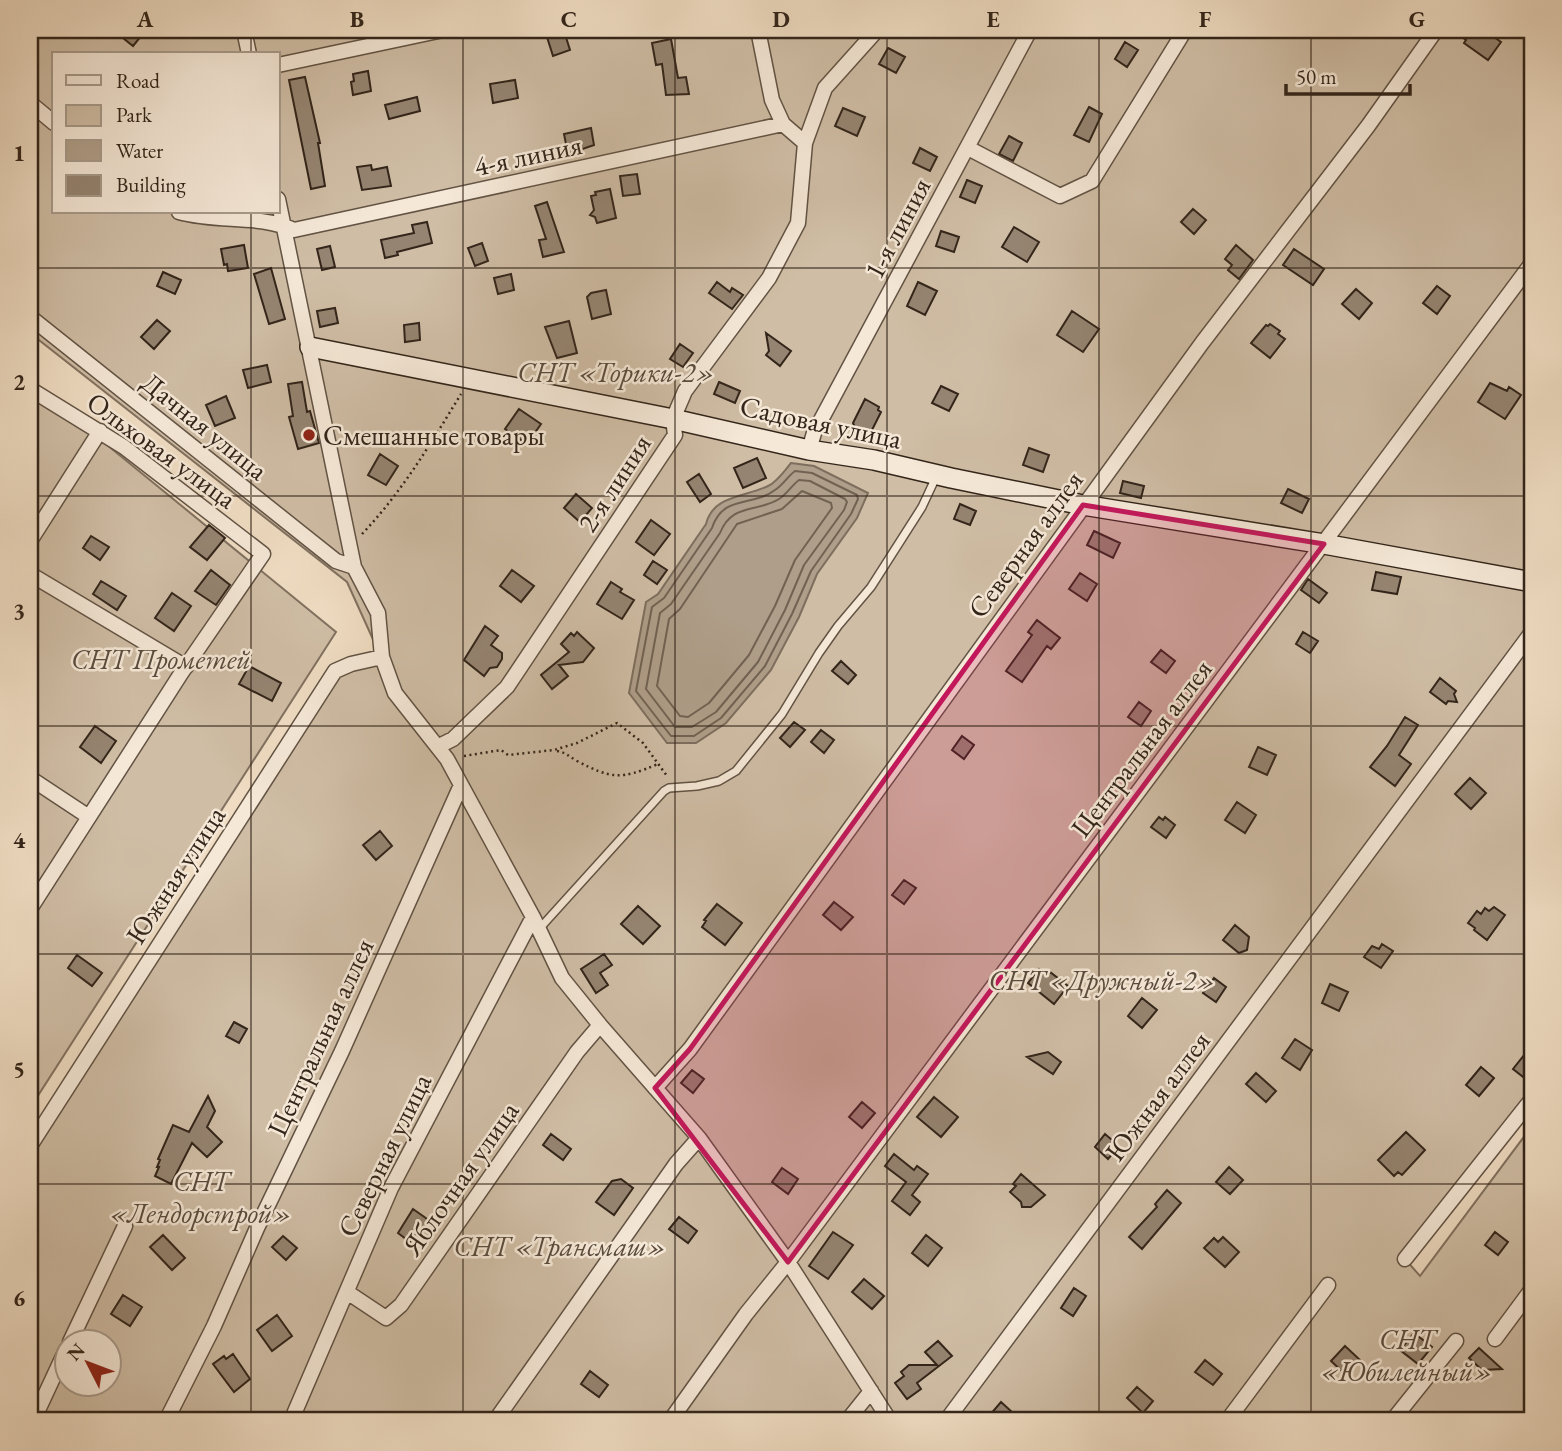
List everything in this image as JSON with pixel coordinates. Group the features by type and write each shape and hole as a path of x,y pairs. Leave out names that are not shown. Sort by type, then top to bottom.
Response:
{"street":[{"path":"244,30 249,52"},
{"path":"280,65 443,30"},
{"path":"758,30 772,100 783,124 805,143"},
{"name":"2-я линия","path":"439,746 453,739 507,687 675,435 673,419 685,391 769,278 798,223 805,143 825,88 877,30"},
{"name":"1-я линия","path":"809,450 814,433 1030,30"},
{"path":"968,148 1060,196 1092,181 1185,30"},
{"name":"Северная аллея","path":"655,1088 690,1049 1083,505 1202,343 1368,126 1436,30"},
{"path":"30,103 52,120"},
{"name":"4-я линия","path":"187,214 202,218 268,221 294,230 783,124"},
{"path":"280,208 354,567 378,613 382,657 395,693 447,759 536,923 562,978 699,1138 788,1262 890,1421"},
{"name":"Центральная аллея","path":"670,1421 746,1314 788,1262 1532,262"},
{"name":"Дачная улица","path":"30,317 336,561 354,567"},
{"name":"Садовая улица","path":"310,347 673,419 809,450 874,460 1083,505 1324,544 1532,583"},
{"name":"Ольховая улица","path":"30,389 124,447 263,554 186,667"},
{"path":"30,541 100,431"},
{"path":"30,574 186,667 30,909"},
{"name":"Южная аллея","path":"946,1421 1532,632"},
{"name":"Южная улица","path":"30,1146 335,671 351,664 382,657"},
{"path":"30,778 89,817"},
{"name":"Центральная аллея","path":"166,1421 214,1326 257,1228 342,1051 461,785"},
{"name":"Северная улица","path":"291,1421 391,1188 536,923"},
{"name":"Яблочная улица","path":"347,1292 386,1318 401,1305 577,1052 600,1025"},
{"path":"1405,1259 1532,1099"},
{"path":"495,1421 676,1164 699,1138"},
{"path":"77,1328 125,1226"},
{"path":"1227,1421 1328,1285"},
{"path":"1495,1339 1532,1289"},
{"path":"1392,1421 1456,1341"},
{"path":"33,1421 52,1380"},
{"path":"847,1421 871,1391"}],"lane":[{"path":"536,923 669,788 719,781 736,771 782,714 832,635 871,587 944,477"}],"path":[{"path":"350,546 400,490 470,378"},
{"path":"447,759 501,750 508,755 554,750 577,743 617,723 643,743 668,776 669,788"},
{"path":"554,750 565,752 602,774 613,777 659,764"}],"highlighted area":[{"path":"1083,505 1324,544 788,1262 655,1088 690,1049"}],"green space":[{"path":"30,30 1532,30 1532,1099 1405,1259 1420,1276 1532,1126 1532,1421 30,1421 30,1146 335,671 381,657 347,582 30,333"},
{"name":"СНТ Прометей","path":"30,382 336,632 30,1108"}],"water":[{"path":"791,463 814,466 868,493 857,518 817,574 799,617 771,670 726,723 696,743 667,743 629,693 646,602 658,594 716,507 731,498 771,484"}],"building":[{"path":"113,30 146,30 133,46"},
{"path":"1468,30 1484,30 1501,42 1488,60 1464,43 1466,40 1462,37"},
{"path":"564,31 570,50 553,56 547,37"},
{"path":"671,39 678,78 686,77 689,94 666,95 662,64 656,65 652,43"},
{"path":"1125,42 1138,50 1127,67 1115,59"},
{"path":"888,48 905,57 896,73 879,64"},
{"path":"368,71 371,91 353,95 353,74"},
{"path":"305,77 320,143 325,186 311,189 289,80"},
{"path":"515,80 518,98 493,103 490,84"},
{"path":"417,97 420,111 389,119 385,105"},
{"path":"1089,107 1102,114 1089,142 1074,135"},
{"path":"843,108 865,117 857,136 835,126"},
{"path":"591,128 594,145 568,154 564,134"},
{"path":"1009,136 1022,143 1013,161 999,154"},
{"path":"920,148 937,157 930,171 913,163"},
{"path":"371,165 372,170 387,167 391,186 362,190 357,167"},
{"path":"637,174 640,194 623,196 620,176"},
{"path":"967,180 982,186 975,203 960,197"},
{"path":"610,189 616,218 597,223 595,217 590,215 594,210 591,196 596,195 595,192"},
{"path":"547,202 564,252 543,257 539,240 546,239 535,206"},
{"path":"1193,209 1206,220 1194,234 1181,222"},
{"path":"427,222 432,243 385,258 381,240 414,233 412,225"},
{"path":"1014,227 1039,242 1027,262 1002,247"},
{"path":"941,231 959,237 954,252 936,246"},
{"path":"482,243 488,261 475,266 468,248"},
{"path":"244,245 248,268 228,271 221,249"},
{"path":"1236,245 1253,260 1239,279 1228,270 1232,265 1225,259"},
{"path":"330,246 335,267 322,270 317,249"},
{"path":"1294,249 1324,269 1313,285 1283,265"},
{"path":"271,268 285,319 269,324 254,274"},
{"path":"163,272 181,280 175,294 157,286"},
{"path":"511,274 514,290 498,294 494,278"},
{"path":"717,282 730,292 732,288 743,295 732,309 709,293"},
{"path":"918,282 937,291 925,315 907,306"},
{"path":"1437,286 1450,296 1437,314 1423,303"},
{"path":"1356,289 1372,303 1359,319 1342,304"},
{"path":"606,290 611,314 592,319 587,297 591,293"},
{"path":"335,308 338,323 320,327 317,311"},
{"path":"1072,311 1099,329 1083,352 1057,335"},
{"path":"157,320 170,331 154,349 141,337"},
{"path":"569,321 577,353 557,358 545,327"},
{"path":"419,323 420,340 405,342 404,325"},
{"path":"1270,324 1280,331 1278,334 1285,339 1270,358 1251,343 1266,325"},
{"path":"766,333 791,351 780,366 766,355 769,351"},
{"path":"680,344 693,353 683,367 670,359"},
{"path":"267,365 271,382 248,388 243,370"},
{"path":"302,382 307,412 310,411 319,443 298,449 289,417 293,416 288,384"},
{"path":"719,382 740,391 735,403 714,394"},
{"path":"1490,383 1507,391 1509,387 1521,395 1505,419 1478,402"},
{"path":"941,386 958,394 949,411 932,403"},
{"path":"226,396 235,418 215,426 206,405"},
{"path":"865,399 879,407 881,412 869,436 856,429 853,423"},
{"path":"519,409 541,424 527,444 505,429"},
{"path":"1029,448 1049,455 1043,472 1023,465"},
{"path":"380,454 398,466 386,485 368,475"},
{"path":"757,458 766,478 743,488 734,468"},
{"path":"699,474 711,494 700,502 687,482"},
{"path":"1123,481 1144,486 1141,498 1120,493"},
{"path":"1288,489 1309,499 1302,513 1281,503"},
{"path":"576,494 592,508 580,522 564,508"},
{"path":"960,504 976,511 970,525 954,519"},
{"path":"651,520 670,534 654,555 636,542"},
{"path":"209,525 225,538 207,560 190,547"},
{"path":"1094,531 1120,543 1113,558 1087,545"},
{"path":"91,536 109,547 100,560 83,548"},
{"path":"653,561 667,570 657,584 644,575"},
{"path":"211,570 230,585 216,605 195,591"},
{"path":"512,570 534,586 521,602 500,586"},
{"path":"1376,572 1401,577 1397,594 1372,590"},
{"path":"1080,573 1097,584 1087,601 1069,589"},
{"path":"1308,579 1327,593 1319,603 1301,590"},
{"path":"101,581 126,596 117,610 93,594"},
{"path":"611,582 622,589 620,592 634,600 622,619 597,604"},
{"path":"172,593 191,606 174,631 155,618"},
{"path":"1037,620 1060,638 1051,649 1047,646 1022,682 1006,671 1032,635 1028,632"},
{"path":"485,626 498,636 491,645 502,653 502,659 497,667 490,668 484,676 464,660"},
{"path":"577,632 594,648 583,662 559,665 568,676 552,689 541,675 569,652 561,644 571,633 574,636"},
{"path":"1303,632 1318,641 1310,653 1296,644"},
{"path":"1161,650 1175,661 1166,673 1151,662"},
{"path":"841,661 856,675 848,684 832,671"},
{"path":"249,666 281,683 272,701 239,684"},
{"path":"1440,678 1456,691 1454,694 1457,702 1448,701 1446,704 1430,692"},
{"path":"1139,702 1151,711 1141,726 1128,717"},
{"path":"1405,717 1418,725 1399,755 1411,764 1395,786 1370,767"},
{"path":"794,722 805,730 790,747 780,738"},
{"path":"95,726 116,741 101,763 80,747"},
{"path":"821,730 834,740 824,753 811,742"},
{"path":"962,736 974,745 964,759 952,750"},
{"path":"1258,747 1276,755 1267,775 1249,767"},
{"path":"1470,778 1486,793 1471,809 1455,794"},
{"path":"1237,802 1256,815 1245,833 1225,820"},
{"path":"1159,817 1163,820 1165,817 1175,825 1166,838 1151,827"},
{"path":"380,831 392,846 376,860 363,845"},
{"path":"904,880 916,888 904,904 892,895"},
{"path":"834,902 853,917 841,930 823,915"},
{"path":"717,904 742,923 725,945 702,927 706,921 704,920"},
{"path":"638,906 660,926 643,944 621,924"},
{"path":"1494,907 1505,915 1487,940 1468,923 1477,911 1481,914 1485,908 1489,911"},
{"path":"1235,925 1249,937 1247,950 1239,953 1223,940"},
{"path":"1382,944 1393,951 1381,968 1364,957 1372,946 1379,949"},
{"path":"604,954 612,965 600,973 608,985 596,993 581,969"},
{"path":"77,955 102,973 92,986 68,968"},
{"path":"1039,969 1047,976 1050,972 1068,986 1054,1004 1028,983"},
{"path":"1214,978 1226,987 1216,1002 1203,993"},
{"path":"1330,984 1348,992 1339,1011 1322,1003"},
{"path":"1142,998 1157,1010 1142,1028 1128,1016"},
{"path":"234,1022 247,1029 239,1043 226,1036"},
{"path":"1295,1039 1312,1050 1300,1070 1282,1058"},
{"path":"1532,1045 1532,1084 1513,1069"},
{"path":"1048,1052 1061,1062 1053,1074 1027,1057"},
{"path":"1481,1067 1494,1078 1479,1096 1466,1085"},
{"path":"692,1070 704,1079 693,1093 681,1083"},
{"path":"1256,1073 1276,1091 1266,1102 1246,1084"},
{"path":"208,1096 215,1111 207,1127 222,1142 207,1157 192,1143 171,1184 155,1176 159,1167 158,1159 173,1125 189,1132"},
{"path":"934,1097 958,1117 941,1137 917,1117"},
{"path":"862,1102 875,1113 862,1128 849,1117"},
{"path":"1406,1132 1425,1150 1402,1175 1398,1172 1394,1176 1378,1160"},
{"path":"551,1134 571,1149 563,1160 543,1145"},
{"path":"1105,1134 1119,1146 1108,1159 1095,1147"},
{"path":"894,1154 914,1170 917,1166 928,1174 912,1195 920,1202 910,1215 892,1201 906,1182 885,1166"},
{"path":"1229,1167 1243,1180 1230,1194 1216,1182"},
{"path":"782,1168 798,1179 788,1194 772,1182"},
{"path":"1021,1174 1045,1195 1031,1207 1022,1207 1021,1202 1010,1192"},
{"path":"621,1179 633,1188 614,1215 596,1202 612,1181"},
{"path":"1167,1190 1181,1203 1142,1249 1129,1237 1157,1207 1155,1204"},
{"path":"413,1209 430,1221 419,1238 415,1235 410,1242 398,1233"},
{"path":"679,1217 697,1231 688,1243 669,1229"},
{"path":"833,1232 853,1245 828,1279 809,1266"},
{"path":"1495,1232 1508,1242 1498,1255 1485,1245"},
{"path":"163,1235 185,1258 172,1270 150,1247"},
{"path":"926,1235 942,1248 928,1266 912,1253"},
{"path":"283,1236 297,1248 286,1260 272,1247"},
{"path":"1223,1237 1239,1252 1225,1267 1204,1248 1214,1238 1218,1242"},
{"path":"864,1279 884,1296 872,1309 852,1292"},
{"path":"1074,1288 1086,1296 1073,1316 1061,1308"},
{"path":"123,1295 142,1307 130,1326 111,1314"},
{"path":"277,1315 292,1336 272,1351 257,1330"},
{"path":"1414,1333 1432,1347 1418,1364 1400,1350"},
{"path":"938,1341 952,1356 917,1383 921,1389 907,1399 895,1383 904,1376 901,1372 909,1365 937,1365 925,1352"},
{"path":"1345,1346 1360,1360 1346,1375 1331,1361"},
{"path":"1479,1348 1502,1369 1482,1370 1469,1358"},
{"path":"233,1354 250,1379 234,1392 213,1364 224,1356 226,1359"},
{"path":"1205,1360 1222,1374 1213,1385 1195,1372"},
{"path":"590,1371 608,1385 599,1397 581,1384"},
{"path":"1137,1387 1153,1401 1143,1413 1127,1398"},
{"path":"1001,1402 1012,1412 1004,1421 996,1421 989,1416"}],"place":[{"name":"Смешанные товары","path":"309,435"}],"park label":[{"name":"СНТ «Торики-2»","path":"616,372"},
{"name":"СНТ «Дружный-2»","path":"1102,980"},
{"name":"СНТ «Лендорстрой»","path":"201,1197"},
{"name":"СНТ «Трансмаш»","path":"560,1246"},
{"name":"СНТ «Юбилейный»","path":"1407,1355"}]}
